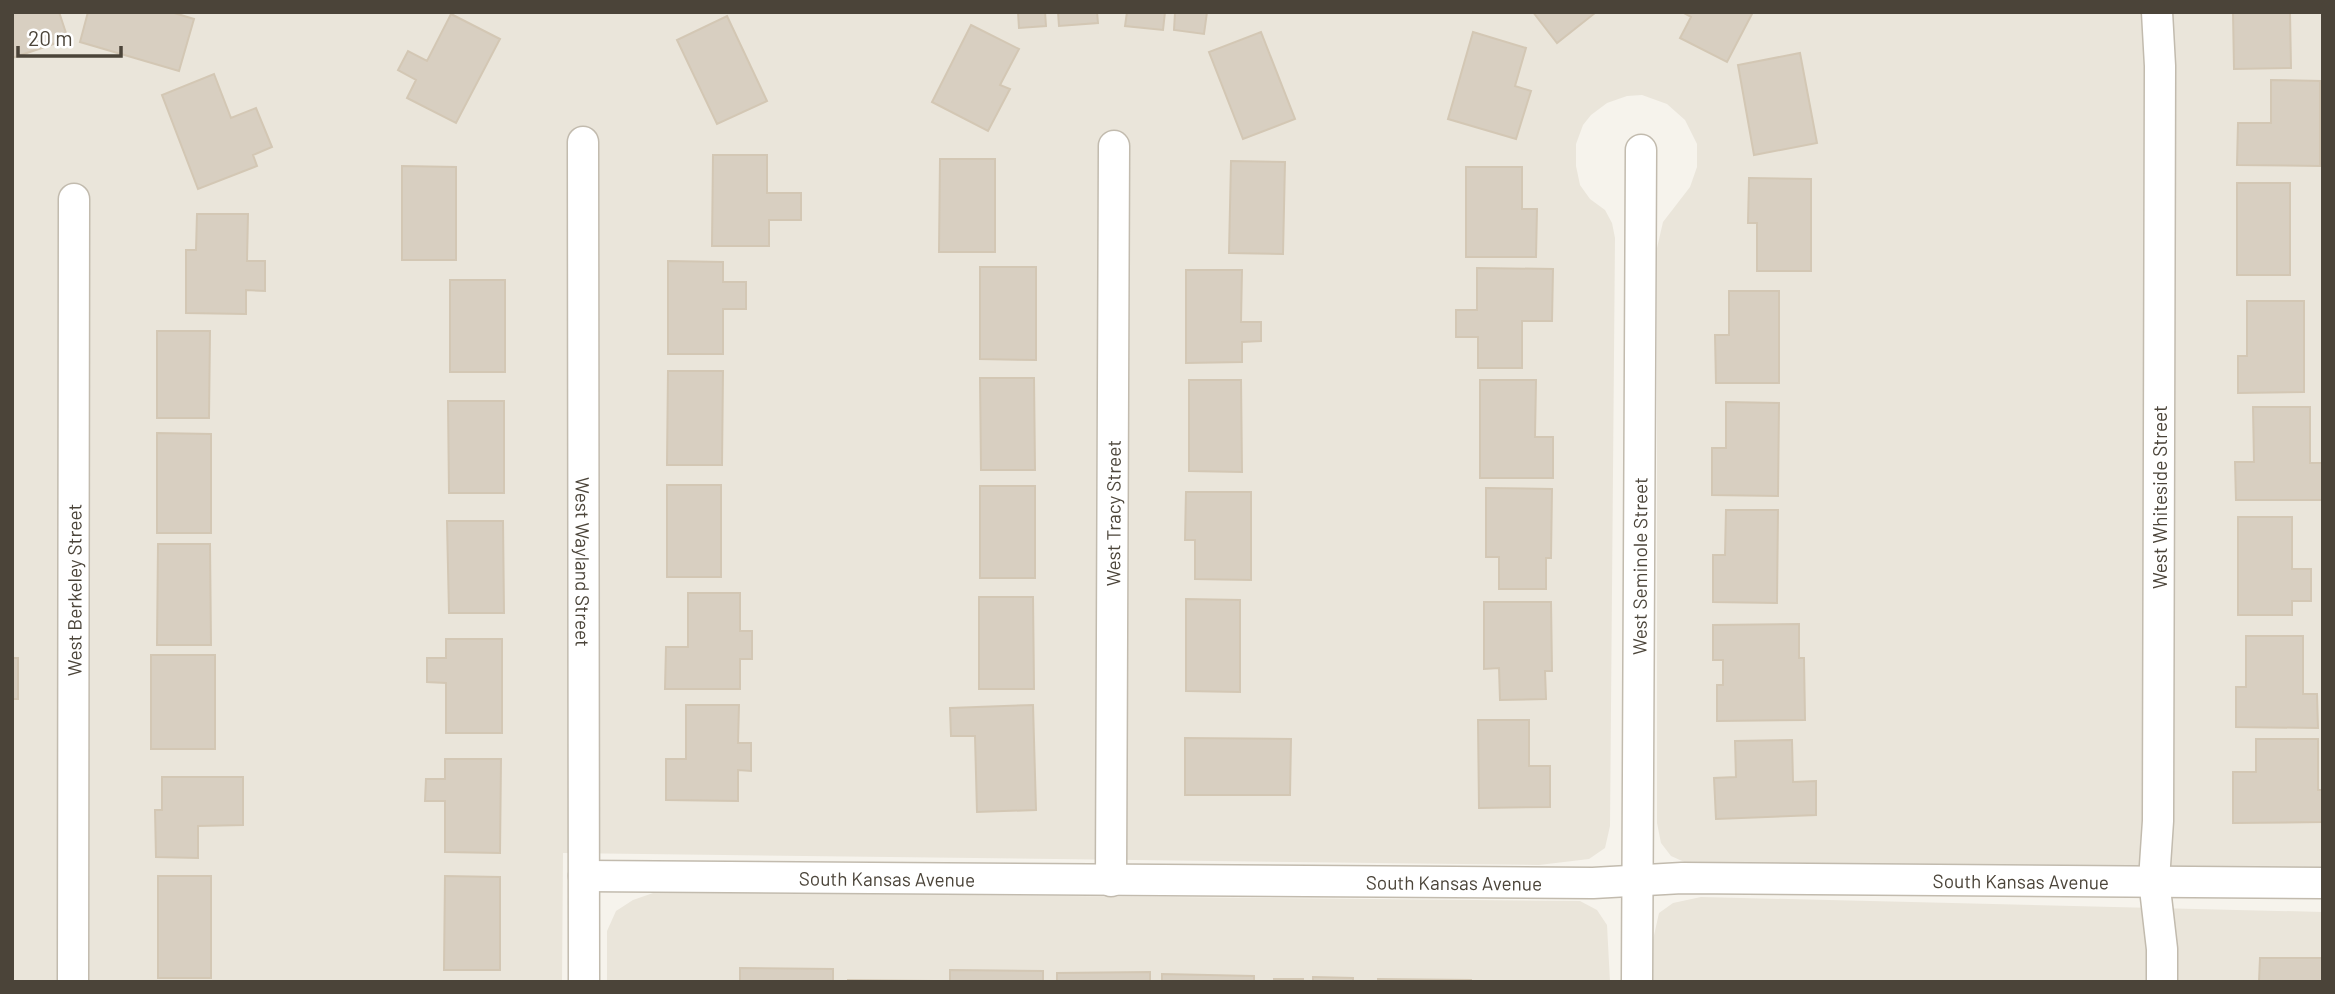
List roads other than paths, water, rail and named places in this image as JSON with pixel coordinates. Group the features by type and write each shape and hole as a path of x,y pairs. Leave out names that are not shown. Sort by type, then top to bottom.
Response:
{"street":[{"name":"West Whiteside Street","path":"2157,12 2160,66 2158,821 2154,880 2162,949 2162,982"},
{"name":"West Wayland Street","path":"583,142 584,982"},
{"name":"West Tracy Street","path":"1111,881 1114,146"},
{"name":"West Seminole Street","path":"1637,982 1641,150"},
{"name":"West Berkeley Street","path":"73,982 74,199"},
{"name":"South Kansas Avenue","path":"584,876 1566,883 1682,878 2323,883"}]}
